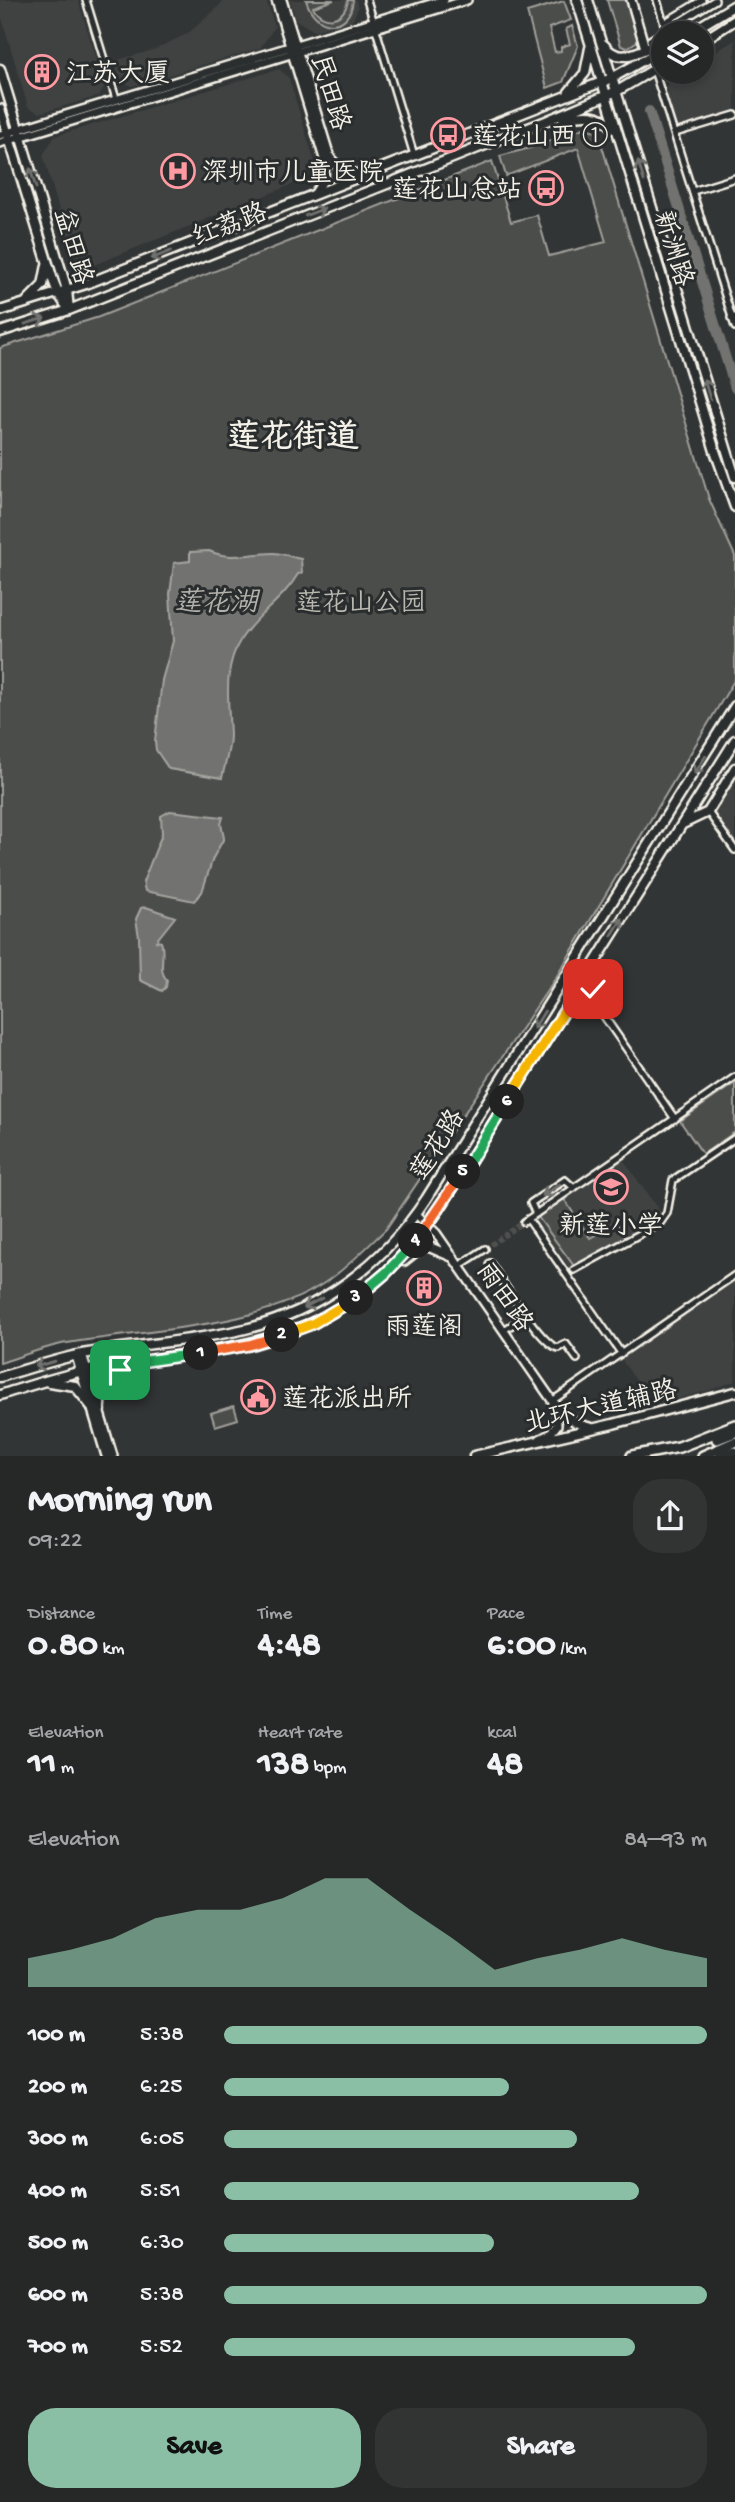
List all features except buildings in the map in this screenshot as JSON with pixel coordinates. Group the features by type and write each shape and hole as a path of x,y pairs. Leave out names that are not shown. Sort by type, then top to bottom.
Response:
{"highway":[{"path":"709,1437 735,1419"},
{"path":"679,1447 735,1425"},
{"path":"632,1455 708,1442 735,1433"},
{"path":"703,1455 735,1442"},
{"path":"721,1455 735,1452"}],"main road":[{"name":"新洲路","path":"577,0 715,451 735,508"},
{"name":"新洲路","path":"588,0 735,477"},
{"path":"709,21 735,5"},
{"path":"714,33 735,20"},
{"path":"563,97 577,85 585,73 589,38"},
{"path":"600,39 607,50 618,57 631,56 649,44"},
{"name":"红荔路","path":"0,311 67,290 602,82 651,56"},
{"name":"益田路","path":"0,69 67,290 69,310"},
{"name":"红荔路","path":"0,331 69,310 546,121 616,92 651,72"},
{"name":"益田路","path":"0,109 6,136 47,262 58,293 69,310"},
{"path":"546,121 588,114 604,119 618,133"},
{"path":"25,303 43,285 47,262"},
{"name":"莲花路","path":"0,1377 79,1355 231,1332 288,1315 329,1295 359,1274 387,1249 416,1214 735,706"},
{"name":"莲花路","path":"0,1395 84,1371 249,1345 302,1328 352,1301 395,1265 428,1225 735,740"},
{"path":"682,824 708,812 735,768"},
{"path":"395,1265 427,1246 453,1257"},
{"path":"96,1408 108,1379 133,1363"},
{"path":"43,1381 75,1386 96,1408"},
{"name":"北环大道辅路","path":"474,1455 735,1392"}],"street":[{"path":"86,0 116,99"},
{"name":"民田路","path":"276,0 330,157 343,170 365,174"},
{"name":"民田路","path":"282,0 325,162 325,175 315,194"},
{"path":"367,0 414,155"},
{"path":"374,25 444,0"},
{"path":"0,143 6,136 374,25 467,0"},
{"path":"631,0 649,44"},
{"path":"657,0 663,21"},
{"path":"667,21 702,0"},
{"path":"681,21 715,0"},
{"path":"19,133 116,99 294,49"},
{"path":"659,84 734,321"},
{"path":"675,133 735,115"},
{"path":"693,191 735,178"},
{"path":"708,812 735,850"},
{"path":"592,967 593,994 599,1009 675,1119"},
{"path":"567,1007 589,1003 599,1009"},
{"path":"621,1353 526,1220 735,1077"},
{"path":"574,1270 656,1227 667,1213 673,1180 735,1138"},
{"path":"536,1214 531,1203 565,1180 574,1188"},
{"name":"雨田路","path":"416,1214 453,1257 554,1403 576,1423 594,1428"},
{"path":"459,1266 485,1249"},
{"path":"490,1263 551,1347 558,1348 566,1343 577,1359"},
{"path":"536,1442 550,1434 557,1425 554,1403 621,1353 735,1275"},
{"path":"504,1330 526,1316"},
{"path":"79,1355 113,1455"},
{"path":"96,1408 106,1455"}],"shaded area":[{"path":"0,0 78,0 105,86 99,96 40,113 28,107 0,12"},
{"path":"224,0 266,0 275,27 260,48 132,86 120,81 114,61 153,50 187,34"},
{"path":"290,0 356,0 358,8 353,20 314,31 296,20"},
{"path":"735,40 735,112 678,129 667,93 668,84 714,84 714,53"},
{"name":"深圳市儿童医院","path":"279,69 289,78 315,163 303,180 94,265 72,254 43,155 55,136"},
{"path":"735,772 735,844 712,810"},
{"name":"新莲小学","path":"622,1158 663,1216 634,1235 570,1269 534,1217"},
{"path":"735,1280 735,1381 673,1400 651,1402 623,1362 623,1356"}],"green space":[{"path":"306,0 334,0 313,7 322,16 333,18 343,12 348,0 353,0 346,18 332,24 317,18"},
{"path":"607,0 627,0 639,40 627,48 621,46"},
{"path":"564,1 571,20 549,28 555,52 570,44 566,29 572,26 578,46 563,82 547,88 527,12"},
{"name":"莲花山公园","path":"586,127 598,133 709,499 735,556 735,679 555,979 386,1229 359,1255 330,1279 302,1296 238,1318 58,1345 0,1363 0,348 99,317 492,161 511,222 537,215 549,256 606,242 578,148 506,176 500,156"},
{"path":"735,1083 735,1132 703,1154 680,1121"},
{"path":"564,1199 590,1238 617,1223 626,1238 574,1266 538,1217"},
{"path":"234,1406 238,1419 215,1426 211,1413"}],"water":[{"name":"莲花湖","path":"209,551 233,556 283,554 301,559 302,573 298,574 285,592 247,630 235,650 228,686 230,740 222,778 169,769 156,750 155,741 162,680 173,641 170,594 174,563 190,561 190,552"},
{"path":"170,811 223,817 221,824 224,838 213,858 202,892 194,901 145,891 143,882 162,834 161,816"},
{"path":"146,907 175,917 156,941 161,942 162,967 167,980 162,991 140,980 136,919 141,908"}],"waterway":[{"path":"649,111 735,388"}],"tunnel":[{"path":"485,1249 524,1222"}],"place":[{"name":"江苏大厦","path":"42,72"},
{"name":"莲花山西 ①","path":"448,135"},
{"name":"深圳市儿童医院","path":"178,171"},
{"name":"莲花山总站","path":"546,188"},
{"name":"新莲小学","path":"611,1187"},
{"name":"雨莲阁","path":"424,1288"},
{"name":"莲花派出所","path":"258,1397"}],"district":[{"name":"莲花街道","path":"293,434"}],"route":[{"path":"120,1370 133,1363 249,1345 279,1336 332,1313 377,1282 410,1248 439,1210 567,1007 589,1003 599,1009 593,989"}]}
